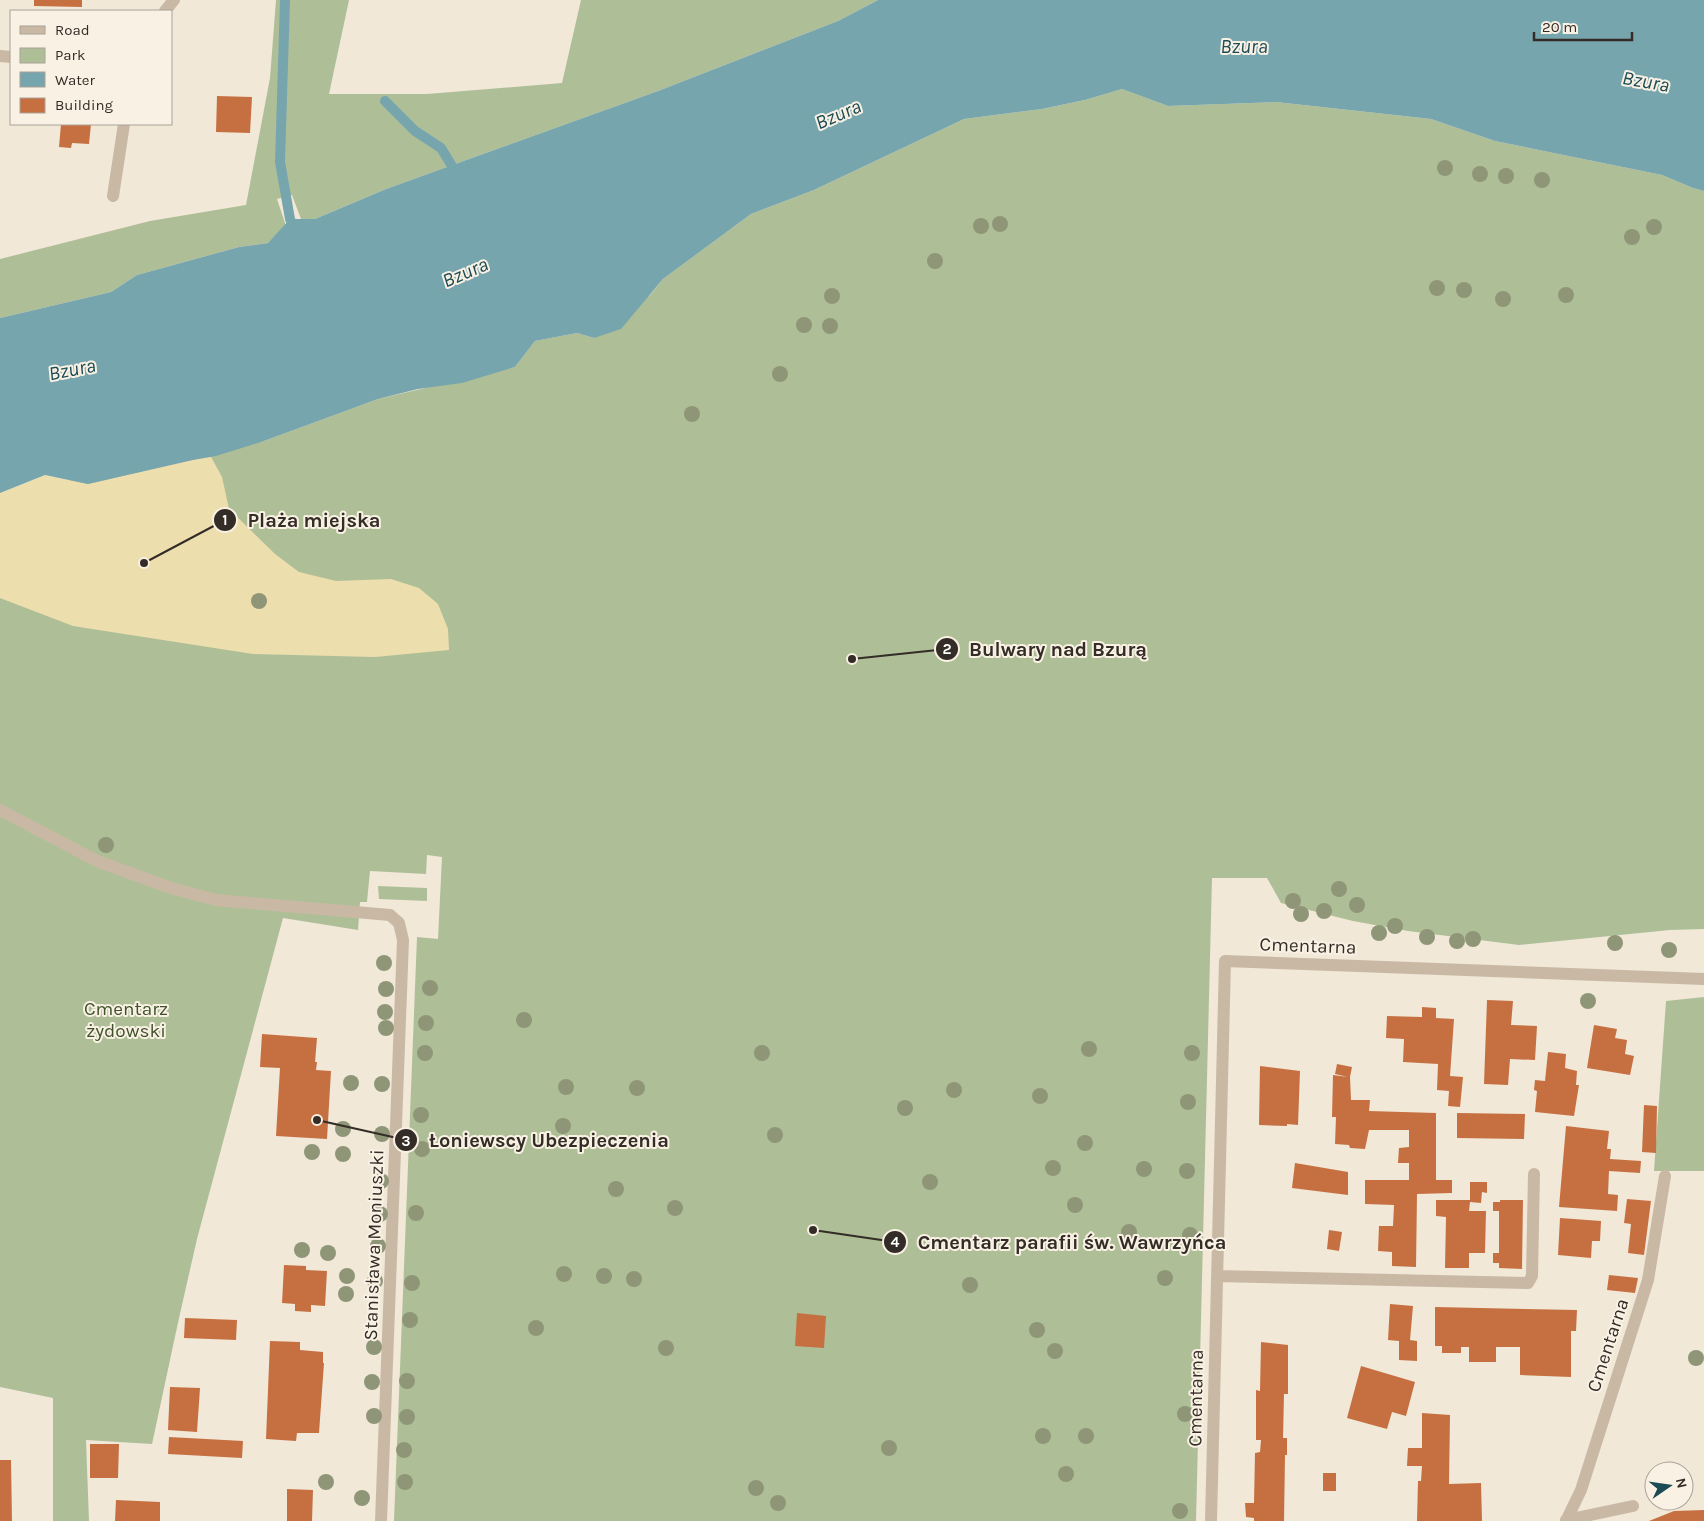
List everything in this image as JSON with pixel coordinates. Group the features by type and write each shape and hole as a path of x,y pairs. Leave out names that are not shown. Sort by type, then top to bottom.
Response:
{"street":[{"path":"166,10 174,0"},
{"path":"113,196 124,125"},
{"name":"Stanisława Moniuszki","path":"0,810 97,861 171,888 216,900 390,915 399,923 403,940 381,1521"},
{"name":"Cmentarna","path":"1211,1521 1225,961 1704,979"},
{"path":"1217,1276 1528,1283 1532,1276 1534,1174"},
{"name":"Cmentarna","path":"1566,1521 1581,1490 1648,1280 1666,1176"},
{"path":"1566,1521 1634,1506"}],"green space":[{"path":"276,0 349,0 329,94 427,94 562,83 581,0 878,0 838,21 658,91 386,189 315,219 301,219 292,195 277,199 286,226 268,243 239,247 137,275 111,292 0,318 0,259 150,221 246,205 270,78"},
{"name":"Cmentarz żydowski","path":"1122,89 1168,106 1276,102 1431,119 1495,141 1662,175 1704,191 1704,929 1670,930 1519,945 1408,931 1353,921 1281,903 1267,878 1212,878 1196,1521 394,1521 417,937 438,939 442,857 427,855 426,874 370,871 367,902 360,902 358,930 283,918 197,1239 152,1444 86,1440 89,1521 53,1521 53,1398 0,1387 0,493 264,441 378,399 515,367 535,341 577,333 594,338 650,295 663,279 751,214 814,190 964,119 1042,109 1085,100"},
{"path":"378,886 427,888 427,901 379,899"},
{"path":"1704,997 1704,1171 1654,1171 1666,1001"}],"sand":[{"path":"210,455 222,477 229,509 275,554 299,572 336,581 391,579 419,588 438,604 448,629 449,650 375,657 253,654 73,626 0,598 0,493 45,475 88,484"}],"water":[{"name":"Bzura","path":"878,0 1704,0 1704,191 1662,175 1495,141 1431,119 1276,102 1168,106 1122,89 1085,100 1042,109 964,119 814,190 751,214 663,279 621,329 594,338 577,333 535,341 515,367 462,383 418,389 378,399 264,441 216,456 88,484 45,475 0,493 0,318 111,292 137,275 239,247 268,243 290,219 315,219 386,189 658,91 838,21"}],"building":[{"path":"34,0 82,0 82,7 34,6"},
{"path":"217,96 252,97 250,133 216,132"},
{"path":"61,125 91,125 89,144 72,143 71,148 59,147"},
{"path":"1487,1000 1513,1001 1511,1025 1537,1026 1535,1060 1510,1059 1508,1085 1484,1084"},
{"path":"1422,1007 1436,1008 1436,1018 1454,1019 1450,1076 1463,1077 1460,1107 1448,1106 1449,1091 1437,1090 1438,1064 1403,1062 1404,1039 1386,1038 1387,1016 1422,1017"},
{"path":"1594,1025 1617,1029 1615,1038 1627,1040 1625,1054 1634,1056 1630,1075 1587,1068"},
{"path":"262,1034 317,1038 316,1070 331,1071 327,1139 276,1136 280,1068 260,1067"},
{"path":"1548,1052 1566,1054 1565,1068 1577,1071 1576,1085 1579,1085 1574,1116 1535,1112 1537,1091 1534,1090 1535,1080 1545,1081"},
{"path":"1337,1064 1352,1067 1350,1077 1351,1100 1370,1100 1369,1111 1436,1113 1436,1180 1452,1180 1452,1193 1417,1194 1416,1267 1392,1266 1392,1252 1378,1251 1379,1226 1393,1226 1394,1205 1365,1204 1365,1180 1409,1180 1409,1163 1398,1163 1399,1148 1409,1147 1409,1130 1369,1130 1365,1149 1335,1144 1336,1117 1332,1117 1333,1075 1348,1077 1335,1074"},
{"path":"1260,1066 1300,1071 1298,1125 1259,1125"},
{"path":"1644,1105 1657,1106 1656,1153 1642,1152"},
{"path":"1457,1113 1525,1114 1524,1139 1457,1138"},
{"path":"1566,1126 1609,1131 1607,1149 1611,1149 1610,1159 1641,1161 1640,1173 1609,1171 1608,1194 1618,1195 1617,1211 1559,1207"},
{"path":"1295,1163 1348,1172 1348,1195 1292,1188"},
{"path":"1470,1182 1487,1182 1487,1193 1482,1192 1481,1203 1470,1202 1469,1211 1486,1211 1485,1253 1469,1253 1469,1268 1445,1268 1446,1217 1436,1216 1436,1200 1470,1200"},
{"path":"1627,1199 1651,1201 1644,1255 1628,1253 1631,1224 1624,1223"},
{"path":"1500,1200 1523,1200 1522,1269 1499,1268 1499,1263 1493,1263 1493,1253 1499,1253 1499,1211 1493,1211 1493,1202 1500,1202"},
{"path":"1560,1218 1601,1221 1600,1241 1592,1241 1591,1258 1558,1255"},
{"path":"1329,1230 1342,1232 1339,1251 1327,1249"},
{"path":"284,1265 306,1266 306,1270 327,1271 325,1306 311,1305 311,1312 295,1311 295,1304 282,1303"},
{"path":"1609,1275 1638,1278 1635,1293 1607,1290"},
{"path":"1390,1304 1413,1306 1410,1340 1417,1341 1417,1361 1399,1360 1399,1341 1388,1340"},
{"path":"1435,1307 1577,1310 1576,1331 1571,1331 1571,1377 1520,1375 1520,1347 1496,1347 1496,1362 1469,1362 1469,1347 1461,1347 1461,1353 1442,1353 1442,1346 1435,1346"},
{"path":"797,1313 826,1316 824,1348 795,1346"},
{"path":"185,1318 237,1320 236,1340 184,1338"},
{"path":"270,1341 300,1342 300,1350 323,1352 324,1363 319,1433 297,1433 296,1441 266,1439"},
{"path":"1261,1342 1288,1345 1288,1394 1284,1394 1283,1438 1287,1438 1284,1521 1254,1521 1254,1518 1246,1517 1245,1503 1254,1503 1255,1453 1260,1452 1261,1440 1256,1440 1256,1390 1260,1391"},
{"path":"1361,1366 1415,1382 1406,1416 1392,1412 1387,1429 1347,1418"},
{"path":"170,1387 200,1388 197,1432 168,1430"},
{"path":"1422,1413 1450,1415 1449,1484 1481,1483 1482,1521 1417,1521 1418,1481 1421,1481 1422,1466 1407,1466 1408,1448 1422,1448"},
{"path":"169,1437 243,1441 242,1458 168,1454"},
{"path":"90,1444 119,1444 118,1478 90,1478"},
{"path":"0,1460 11,1460 12,1521 0,1521"},
{"path":"1323,1473 1336,1473 1336,1491 1323,1491"},
{"path":"287,1489 313,1490 312,1521 287,1521"},
{"path":"116,1500 160,1502 160,1521 115,1521"},
{"path":"1704,1510 1704,1521 1649,1521 1674,1511"}],"waterway":[{"path":"285,0 280,162 290,219 296,232"},
{"path":"385,101 415,131 441,148 458,176"}],"place":[{"name":"Plaża miejska","path":"144,563"},
{"name":"Bulwary nad Bzurą","path":"852,659"},
{"name":"Łoniewscy Ubezpieczenia","path":"317,1120"},
{"name":"Cmentarz parafii św. Wawrzyńca","path":"813,1230"}]}
